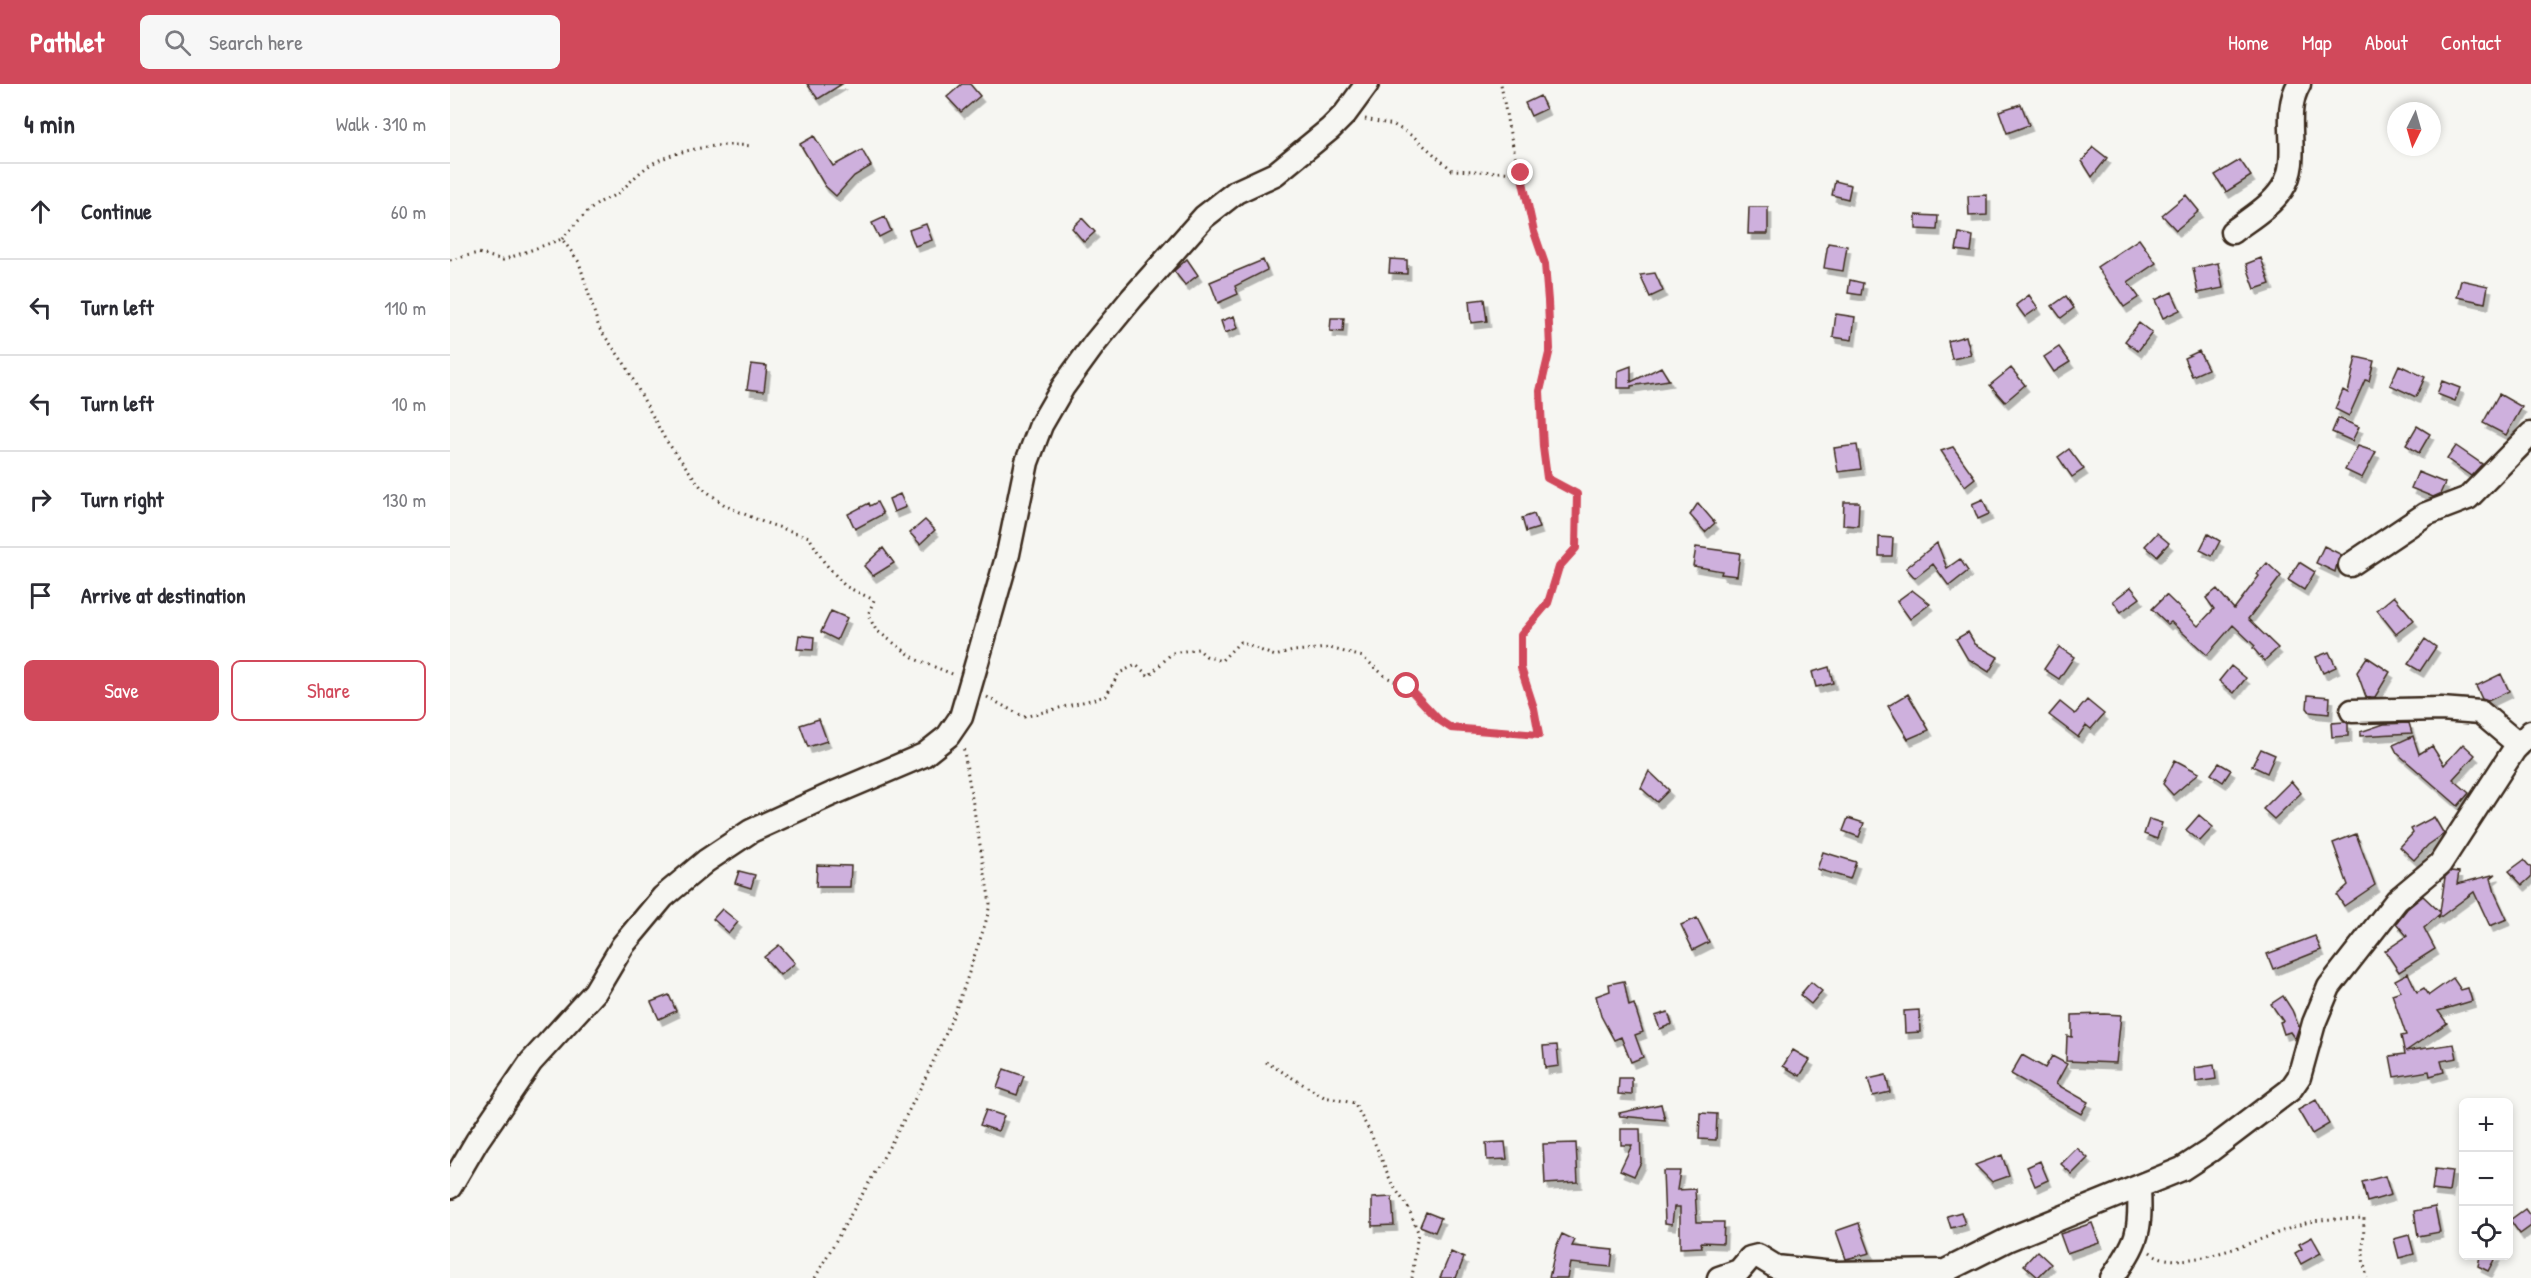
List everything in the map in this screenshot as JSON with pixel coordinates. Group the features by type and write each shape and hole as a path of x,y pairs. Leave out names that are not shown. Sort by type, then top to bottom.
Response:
{"street":[{"path":"450,1187 477,1141 531,1062 595,992 622,945 663,897 706,861 751,831 924,755 948,736 961,717 971,684 1008,554 1027,462 1041,425 1063,387 1124,307 1204,217 1236,192 1275,174 1330,129 1345,114 1367,84"},
{"path":"2232,232 2270,203 2288,178 2291,158 2290,114 2292,100 2299,84"},
{"path":"2350,565 2426,514 2468,498 2531,434"},
{"path":"1719,1278 1739,1271 1750,1258 1758,1256 1776,1267 1833,1273 1945,1271 2009,1239 2182,1169 2290,1090 2299,1077 2314,1023 2329,987 2397,900 2440,864 2525,739 2480,712 2441,709 2352,711"},
{"path":"2112,1278 2133,1248 2137,1237 2140,1220 2139,1188"}],"path":[{"path":"562,239 579,262 599,328 624,363 665,439 701,486 726,506 763,522 809,537 824,562 845,586 874,600 868,615 876,630 918,660 951,672 991,700 1024,717 1106,696 1119,673 1136,665 1149,676 1172,653 1198,649 1206,656 1221,662 1240,642 1275,656 1293,651 1330,648 1363,657 1386,677 1407,686 1439,720 1451,728 1539,735 1534,708 1521,668 1521,635 1548,603 1559,567 1576,548 1577,494 1547,478 1540,391 1550,349 1545,264 1534,232 1508,125 1501,84"},
{"path":"1345,114 1394,125 1414,138 1452,170 1521,173"},
{"path":"450,260 478,253 503,260 562,239 598,203 624,188 647,167 678,153 702,148 730,143 751,146"},
{"path":"815,1278 926,1080 962,997 987,921 990,903 964,753 961,717"},
{"path":"1266,1062 1324,1097 1354,1103 1370,1132 1392,1184 1408,1207 1418,1232 1412,1278"},
{"path":"2137,1237 2158,1261 2170,1264 2215,1260 2309,1222 2364,1218 2363,1258 2367,1278"}],"building":[{"path":"807,84 842,84 818,99"},
{"path":"962,84 970,84 980,96 961,112 947,97"},
{"path":"1540,96 1546,109 1531,116 1525,103"},
{"path":"2021,104 2029,125 2007,133 1999,111"},
{"path":"814,136 833,166 862,150 871,166 854,176 836,196 825,186 800,144"},
{"path":"2093,147 2107,158 2092,177 2082,161"},
{"path":"2240,160 2251,176 2226,192 2215,175"},
{"path":"1835,181 1851,185 1848,199 1832,195"},
{"path":"1987,195 1987,215 1969,216 1968,196"},
{"path":"2186,195 2199,211 2176,230 2162,215"},
{"path":"1749,207 1768,207 1768,234 1748,234"},
{"path":"1916,215 1938,216 1937,230 1916,229"},
{"path":"885,217 891,231 879,237 872,223"},
{"path":"1082,218 1095,232 1084,242 1072,228"},
{"path":"926,224 932,240 915,246 909,230"},
{"path":"1959,233 1973,236 1971,252 1956,250"},
{"path":"2139,239 2156,263 2128,282 2139,297 2124,307 2097,267"},
{"path":"1828,243 1847,246 1843,271 1824,268"},
{"path":"2261,258 2270,284 2255,289 2246,264"},
{"path":"1187,259 1198,275 1185,285 1174,271"},
{"path":"1390,259 1407,260 1407,274 1389,273"},
{"path":"1263,260 1267,270 1235,286 1238,294 1218,303 1210,282"},
{"path":"2218,263 2223,288 2198,293 2193,268"},
{"path":"1655,273 1663,291 1650,297 1640,275"},
{"path":"1850,280 1863,283 1861,295 1848,293"},
{"path":"2461,280 2488,286 2485,303 2457,297"},
{"path":"2172,292 2180,310 2163,318 2155,300"},
{"path":"2029,295 2038,308 2025,317 2016,305"},
{"path":"2066,296 2074,308 2061,318 2052,306"},
{"path":"1484,299 1487,321 1471,323 1469,301"},
{"path":"1836,314 1855,317 1852,340 1833,337"},
{"path":"1234,316 1238,328 1225,333 1221,321"},
{"path":"1331,318 1344,318 1343,332 1330,331"},
{"path":"2139,323 2152,333 2138,351 2125,341"},
{"path":"1966,336 1971,355 1952,359 1948,341"},
{"path":"2059,347 2070,362 2054,372 2044,357"},
{"path":"2199,351 2208,369 2192,376 2184,358"},
{"path":"2356,357 2374,361 2369,381 2365,380 2349,416 2335,409 2343,390 2348,393"},
{"path":"751,364 767,366 764,391 747,389"},
{"path":"2399,365 2425,377 2416,397 2390,385"},
{"path":"1631,366 1631,382 1661,367 1669,380 1631,386 1631,388 1618,388 1618,371"},
{"path":"2011,368 2025,385 2005,402 1990,385"},
{"path":"2442,381 2460,388 2455,401 2437,394"},
{"path":"2499,394 2522,407 2506,435 2483,423"},
{"path":"2338,418 2359,427 2352,441 2332,432"},
{"path":"2417,426 2430,434 2419,453 2406,445"},
{"path":"1857,445 1861,469 1838,472 1834,448"},
{"path":"2358,446 2376,452 2362,478 2345,470"},
{"path":"2456,446 2482,464 2471,476 2447,459"},
{"path":"1953,447 1975,478 1965,486 1941,451"},
{"path":"2069,449 2084,469 2072,477 2058,457"},
{"path":"2418,472 2445,483 2440,494 2433,497 2411,488"},
{"path":"900,494 906,507 894,512 889,499"},
{"path":"1983,499 1989,514 1978,519 1972,504"},
{"path":"877,502 883,514 855,529 848,514 869,503 870,506"},
{"path":"1844,502 1859,502 1858,526 1843,525"},
{"path":"1698,503 1715,523 1705,532 1690,515"},
{"path":"1534,514 1539,528 1526,532 1522,518"},
{"path":"925,520 935,530 920,544 910,533"},
{"path":"2157,533 2169,543 2157,556 2145,546"},
{"path":"2208,534 2220,541 2212,556 2200,550"},
{"path":"1879,537 1893,538 1892,556 1879,556"},
{"path":"1937,543 1947,568 1960,559 1968,571 1949,586 1933,564 1915,578 1906,568"},
{"path":"2324,546 2342,555 2335,572 2316,563"},
{"path":"1696,547 1740,553 1737,576 1693,566"},
{"path":"883,548 894,563 873,576 864,566"},
{"path":"2299,562 2315,572 2304,590 2288,580"},
{"path":"2267,563 2281,576 2248,619 2278,648 2264,661 2253,648 2255,646 2233,625 2207,655 2171,622 2168,624 2152,609 2166,595 2198,626 2214,609 2206,598 2217,589 2234,609"},
{"path":"2131,587 2140,598 2121,612 2113,601"},
{"path":"1912,590 1930,604 1910,619 1897,601"},
{"path":"2394,596 2414,620 2396,634 2377,610"},
{"path":"831,611 847,618 837,640 821,632"},
{"path":"1968,632 1975,644 1998,657 1989,672 1967,658 1956,639"},
{"path":"799,635 814,637 813,650 797,649"},
{"path":"2425,639 2436,647 2420,671 2408,664"},
{"path":"2059,647 2074,657 2059,679 2044,669"},
{"path":"2329,652 2336,667 2323,673 2316,657"},
{"path":"2367,657 2390,672 2375,697 2366,697 2357,672"},
{"path":"2231,666 2246,678 2234,693 2219,681"},
{"path":"1829,667 1833,683 1816,687 1812,672"},
{"path":"2501,674 2509,691 2488,701 2482,699 2476,686"},
{"path":"1908,694 1929,730 1908,739 1888,706"},
{"path":"2308,695 2330,697 2329,714 2310,712 2307,708"},
{"path":"2087,700 2104,714 2091,729 2086,725 2078,737 2049,715 2060,702 2075,714"},
{"path":"819,719 827,741 808,747 800,725"},
{"path":"2331,723 2348,723 2348,736 2332,737"},
{"path":"2409,723 2412,733 2360,736 2360,732 2384,724"},
{"path":"2413,736 2419,754 2432,746 2444,765 2463,744 2475,755 2453,779 2469,793 2458,806 2397,753 2393,745"},
{"path":"2261,749 2275,755 2267,773 2252,766"},
{"path":"2175,760 2199,773 2173,795 2163,784"},
{"path":"2219,763 2231,770 2223,782 2211,774"},
{"path":"1649,771 1669,790 1657,802 1641,788"},
{"path":"2291,781 2301,793 2274,819 2263,809"},
{"path":"2199,815 2213,827 2200,841 2186,830"},
{"path":"2434,817 2444,834 2428,845 2414,860 2400,847 2413,833 2411,829"},
{"path":"1848,818 1864,823 1859,837 1843,831"},
{"path":"2149,819 2162,823 2157,839 2144,834"},
{"path":"2356,834 2375,885 2344,906 2337,895 2348,885 2333,843"},
{"path":"1823,852 1856,862 1850,879 1817,869"},
{"path":"2524,860 2531,868 2531,877 2522,885 2509,871"},
{"path":"817,865 851,866 850,887 816,887"},
{"path":"739,871 755,875 751,888 735,883"},
{"path":"2451,871 2459,872 2457,884 2496,874 2491,878 2507,919 2490,926 2474,892 2439,918 2440,914 2424,928 2435,949 2399,972 2385,951 2407,936 2396,923 2407,909 2423,896 2440,912 2445,877"},
{"path":"722,909 738,922 729,933 713,919"},
{"path":"1697,918 1709,942 1693,950 1681,925"},
{"path":"2315,936 2321,950 2273,969 2267,954"},
{"path":"779,945 795,963 780,975 764,957"},
{"path":"2408,973 2417,992 2424,988 2429,995 2453,978 2461,990 2468,988 2472,1001 2438,1011 2447,1023 2406,1051 2454,1044 2457,1058 2441,1061 2444,1072 2430,1076 2429,1071 2394,1077 2390,1056 2405,1054 2401,1036 2406,1035 2392,994 2401,991 2395,980"},
{"path":"1624,981 1629,1006 1634,1004 1643,1032 1635,1035 1643,1057 1631,1062 1621,1037 1614,1040 1601,1016 1596,996 1610,991 1609,984"},
{"path":"1811,982 1822,991 1811,1004 1800,995"},
{"path":"669,995 676,1011 659,1019 651,1002"},
{"path":"2283,996 2299,1027 2295,1039 2290,1032 2284,1034 2280,1022 2283,1021 2271,1004"},
{"path":"1919,1010 1920,1032 1905,1033 1904,1011"},
{"path":"1668,1012 1672,1024 1660,1029 1655,1016"},
{"path":"2072,1015 2121,1015 2116,1063 2066,1061 2067,1036 2072,1037"},
{"path":"1557,1045 1559,1066 1545,1068 1543,1046"},
{"path":"1793,1050 1810,1060 1800,1076 1783,1066"},
{"path":"2022,1055 2045,1068 2052,1056 2067,1064 2056,1084 2088,1102 2081,1114 2011,1074"},
{"path":"2214,1065 2216,1079 2196,1082 2195,1068"},
{"path":"1004,1069 1024,1076 1017,1095 997,1088"},
{"path":"1886,1075 1890,1092 1873,1096 1868,1079"},
{"path":"1619,1078 1632,1078 1632,1095 1618,1094"},
{"path":"2316,1100 2329,1124 2312,1134 2298,1110"},
{"path":"1661,1104 1665,1120 1620,1116 1619,1113"},
{"path":"986,1110 1004,1116 998,1131 980,1125"},
{"path":"1700,1113 1717,1114 1716,1140 1699,1139"},
{"path":"1621,1129 1640,1129 1641,1162 1634,1176 1620,1170 1632,1145 1621,1145"},
{"path":"1505,1142 1507,1159 1487,1160 1486,1143"},
{"path":"1576,1143 1578,1182 1545,1184 1543,1144"},
{"path":"2077,1148 2088,1158 2072,1174 2061,1164"},
{"path":"2002,1155 2009,1176 1992,1182 1975,1165"},
{"path":"2040,1161 2048,1180 2035,1186 2027,1167"},
{"path":"2435,1169 2452,1171 2449,1192 2432,1190"},
{"path":"1663,1171 1680,1171 1677,1190 1695,1189 1697,1222 1724,1222 1723,1243 1701,1242 1702,1247 1680,1248 1680,1207 1674,1207 1672,1224 1665,1223"},
{"path":"2385,1176 2391,1195 2367,1202 2362,1182"},
{"path":"1392,1197 1394,1225 1372,1226 1372,1198"},
{"path":"2435,1207 2440,1232 2418,1236 2414,1211"},
{"path":"2525,1209 2531,1217 2531,1226 2520,1234 2513,1224 2513,1218"},
{"path":"1426,1212 1441,1218 1435,1232 1420,1226"},
{"path":"1961,1212 1965,1224 1951,1228 1947,1216"},
{"path":"1859,1223 1870,1253 1846,1259 1836,1231"},
{"path":"2092,1223 2099,1242 2067,1253 2060,1234"},
{"path":"1562,1234 1575,1240 1572,1246 1613,1250 1611,1267 1570,1263 1567,1278 1549,1278 1556,1247"},
{"path":"2409,1235 2414,1254 2399,1258 2394,1239"},
{"path":"2312,1237 2321,1253 2301,1264 2295,1253 2302,1249 2299,1244"},
{"path":"2037,1251 2051,1264 2038,1277 2024,1265"},
{"path":"1451,1252 1464,1258 1456,1278 1440,1278"},
{"path":"2479,1260 2494,1260 2488,1271 2478,1266"}],"route":[{"path":"1407,686 1439,720 1451,728 1539,735 1534,708 1521,668 1521,635 1548,603 1559,567 1576,548 1577,494 1547,478 1540,391 1550,349 1545,264 1534,232 1521,173"}]}
